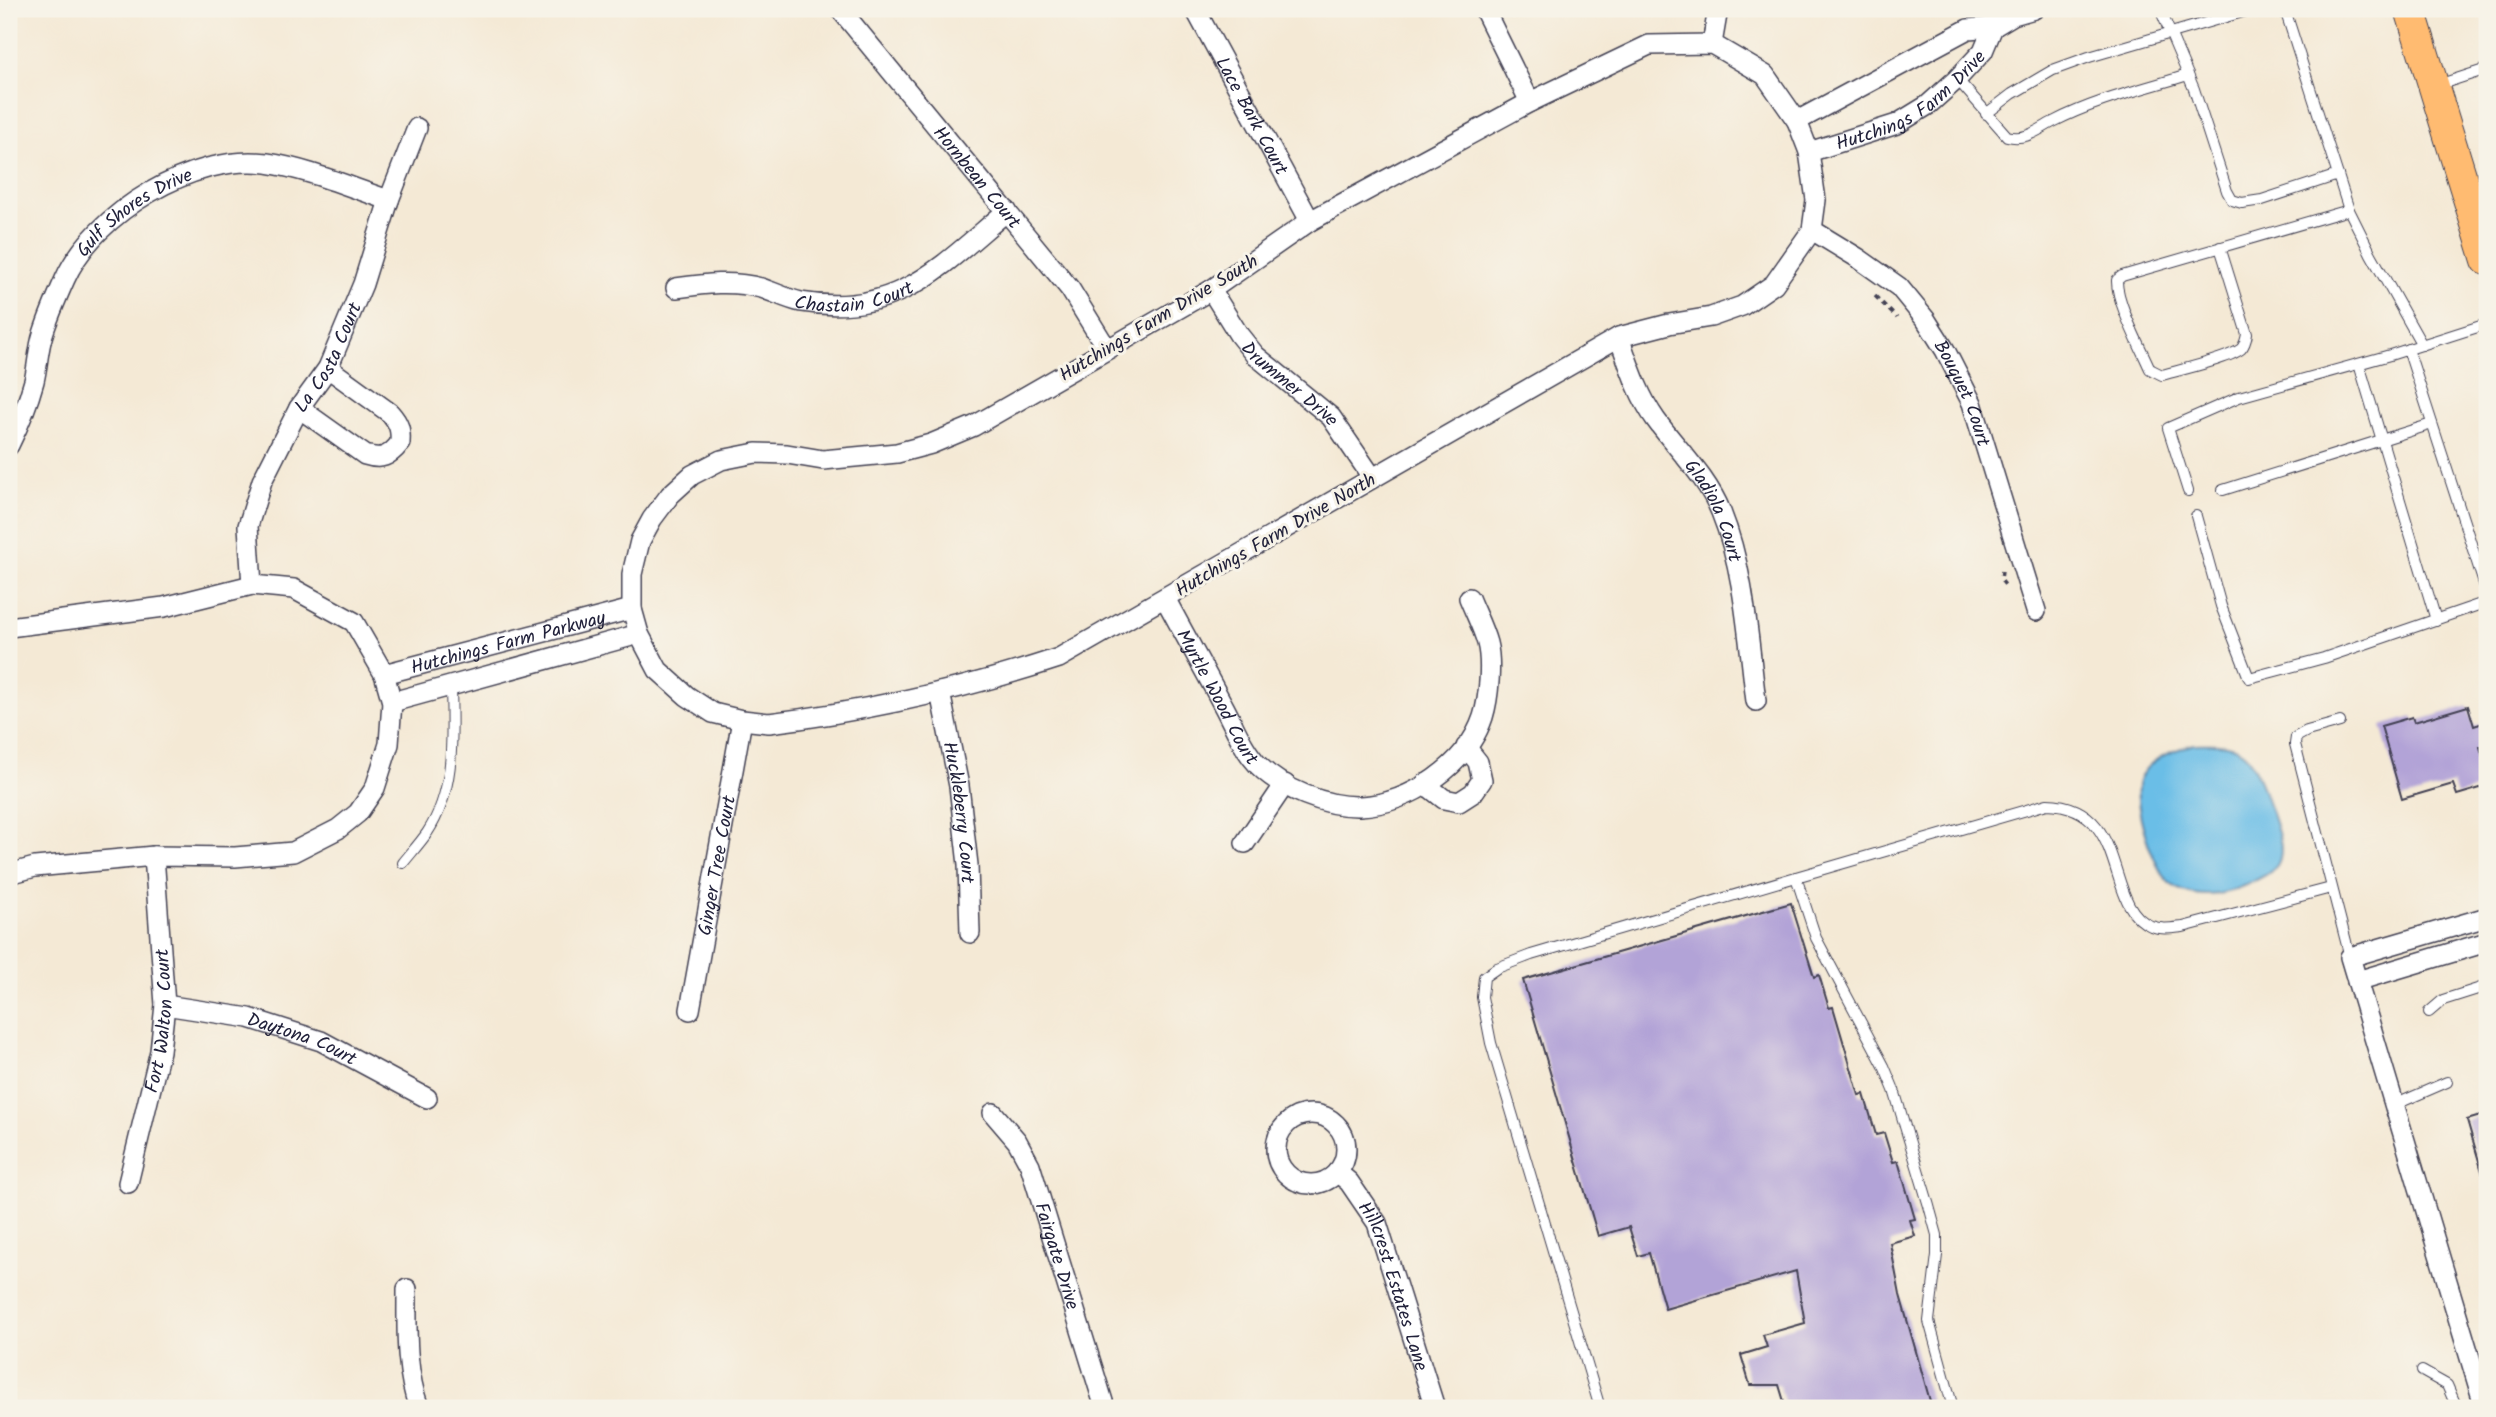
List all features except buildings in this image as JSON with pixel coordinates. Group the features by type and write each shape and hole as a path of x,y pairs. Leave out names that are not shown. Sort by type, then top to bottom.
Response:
{"main road":[{"path":"2410,9 2487,260"}],"street":[{"name":"Hornbean Court","path":"840,9 1070,289 1107,349"},
{"name":"Lace Bark Court","path":"1195,9 1310,221"},
{"path":"1484,9 1530,102"},
{"path":"1718,9 1712,44 1765,75 1797,121"},
{"name":"Hutchings Farm Drive","path":"1797,121 1968,29 1993,27 2013,15 2034,9"},
{"name":"Hutchings Farm Drive","path":"1809,152 1897,124 1928,105 1983,51 1993,27"},
{"name":"Hutchings Farm Drive South","path":"632,608 632,574 640,541 670,495 692,475 721,460 755,453 788,454 823,460 897,453 931,444 974,426 1211,290 1310,221 1530,102 1649,45 1712,44"},
{"name":"Hutchings Farm Drive North","path":"632,608 639,634 658,670 687,696 712,713 742,720 769,723 794,720 940,692 1004,676 1059,658 1619,337 1711,317 1742,306 1774,284 1812,230 1816,200 1809,152 1797,121"},
{"name":"La Costa Court","path":"252,585 248,526 262,481 299,408 328,368 363,284 389,200 417,128"},
{"name":"Gulf Shores Drive","path":"9,445 20,424 34,381 43,335 66,276 102,229 125,208 173,179 235,162 266,163 295,169 389,200"},
{"name":"Chastain Court","path":"676,288 721,282 759,288 797,301 835,307 884,299 926,279 1007,211"},
{"name":"Bouquet Court","path":"1812,230 1899,287 1926,320 1945,350 1972,402 2036,611"},
{"name":"Drummer Drive","path":"1211,290 1255,355 1331,417 1372,477"},
{"name":"Gladiola Court","path":"1619,337 1641,396 1654,419 1695,469 1720,510 1737,561 1756,701"},
{"path":"299,408 365,455 386,457 400,443 398,422 390,413 328,368"},
{"path":"9,627 164,607 252,585 294,589 354,622 384,674 392,702 389,744 375,788 358,813 338,829 293,852 235,857 154,856 35,867 9,874"},
{"name":"Myrtle Wood Court","path":"1165,598 1241,741 1259,765 1285,784 1311,798 1359,806 1387,802 1425,784 1447,768 1466,747 1482,718 1489,686 1488,645 1469,598"},
{"name":"Hutchings Farm Parkway","path":"384,674 632,608"},
{"name":"Hutchings Farm Parkway","path":"392,702 639,634"},
{"name":"Huckleberry Court","path":"940,692 959,786 968,864 970,933"},
{"name":"Ginger Tree Court","path":"690,1010 742,720"},
{"path":"1425,784 1444,799 1460,802 1473,793 1482,780 1478,762 1466,747"},
{"path":"1245,844 1285,784"},
{"name":"Fort Walton Court","path":"128,1183 160,1051 165,1005 154,856"},
{"path":"2485,1408 2350,957 2487,917"},
{"path":"2357,981 2487,942"},
{"name":"Daytona Court","path":"165,1005 249,1018 321,1041 427,1098"},
{"name":"Fairgate Drive","path":"993,1113 1017,1141 1030,1165 1105,1408"},
{"name":"Hillcrest Estates Lane","path":"1337,1172 1349,1182 1377,1223 1435,1408"},
{"path":"407,1289 409,1371 419,1408"}],"lane":[{"path":"2160,9 2189,75 2232,200 2242,203 2262,200 2338,175"},
{"path":"1986,114 2012,94 2053,70 2253,9"},
{"path":"2283,9 2348,209 2422,345"},
{"path":"2434,86 2487,69"},
{"path":"1957,79 2007,136 2016,139 2033,134 2087,106 2189,75"},
{"path":"2220,247 2247,334 2246,342 2242,348 2230,354 2162,375 2156,374 2150,369 2122,302 2117,280 2122,276 2348,209"},
{"path":"2188,491 2168,428 2239,397 2359,364 2487,324"},
{"path":"2408,349 2487,593"},
{"path":"2359,364 2436,620"},
{"path":"2223,490 2432,424"},
{"path":"2196,516 2221,606 2249,678 2324,658 2487,601"},
{"path":"403,863 428,832 447,786 452,739 451,686"},
{"path":"2340,722 2307,731 2296,737 2295,744 2330,888 2350,957"},
{"path":"1600,1408 1491,1043 1482,997 1484,977 1497,968 1531,955 2048,804 2066,804 2079,810 2093,822 2104,837 2125,897 2139,917 2150,926 2165,929 2183,927 2330,888"},
{"path":"1796,877 1816,938 1894,1090 1929,1206 1937,1235 1929,1321 1953,1408"},
{"path":"2429,1012 2443,1000 2487,986"},
{"path":"2394,1105 2447,1082"},
{"path":"2422,1371 2447,1385 2457,1408"}],"path":[{"path":"1867,289 1902,323"},
{"path":"1998,560 2002,572 2001,580 2005,585"}],"water":[{"path":"2194,744 2228,745 2245,754 2267,799 2281,848 2278,864 2271,872 2243,886 2217,894 2196,894 2172,885 2151,852 2141,820 2138,791 2143,773 2154,761"}]}
